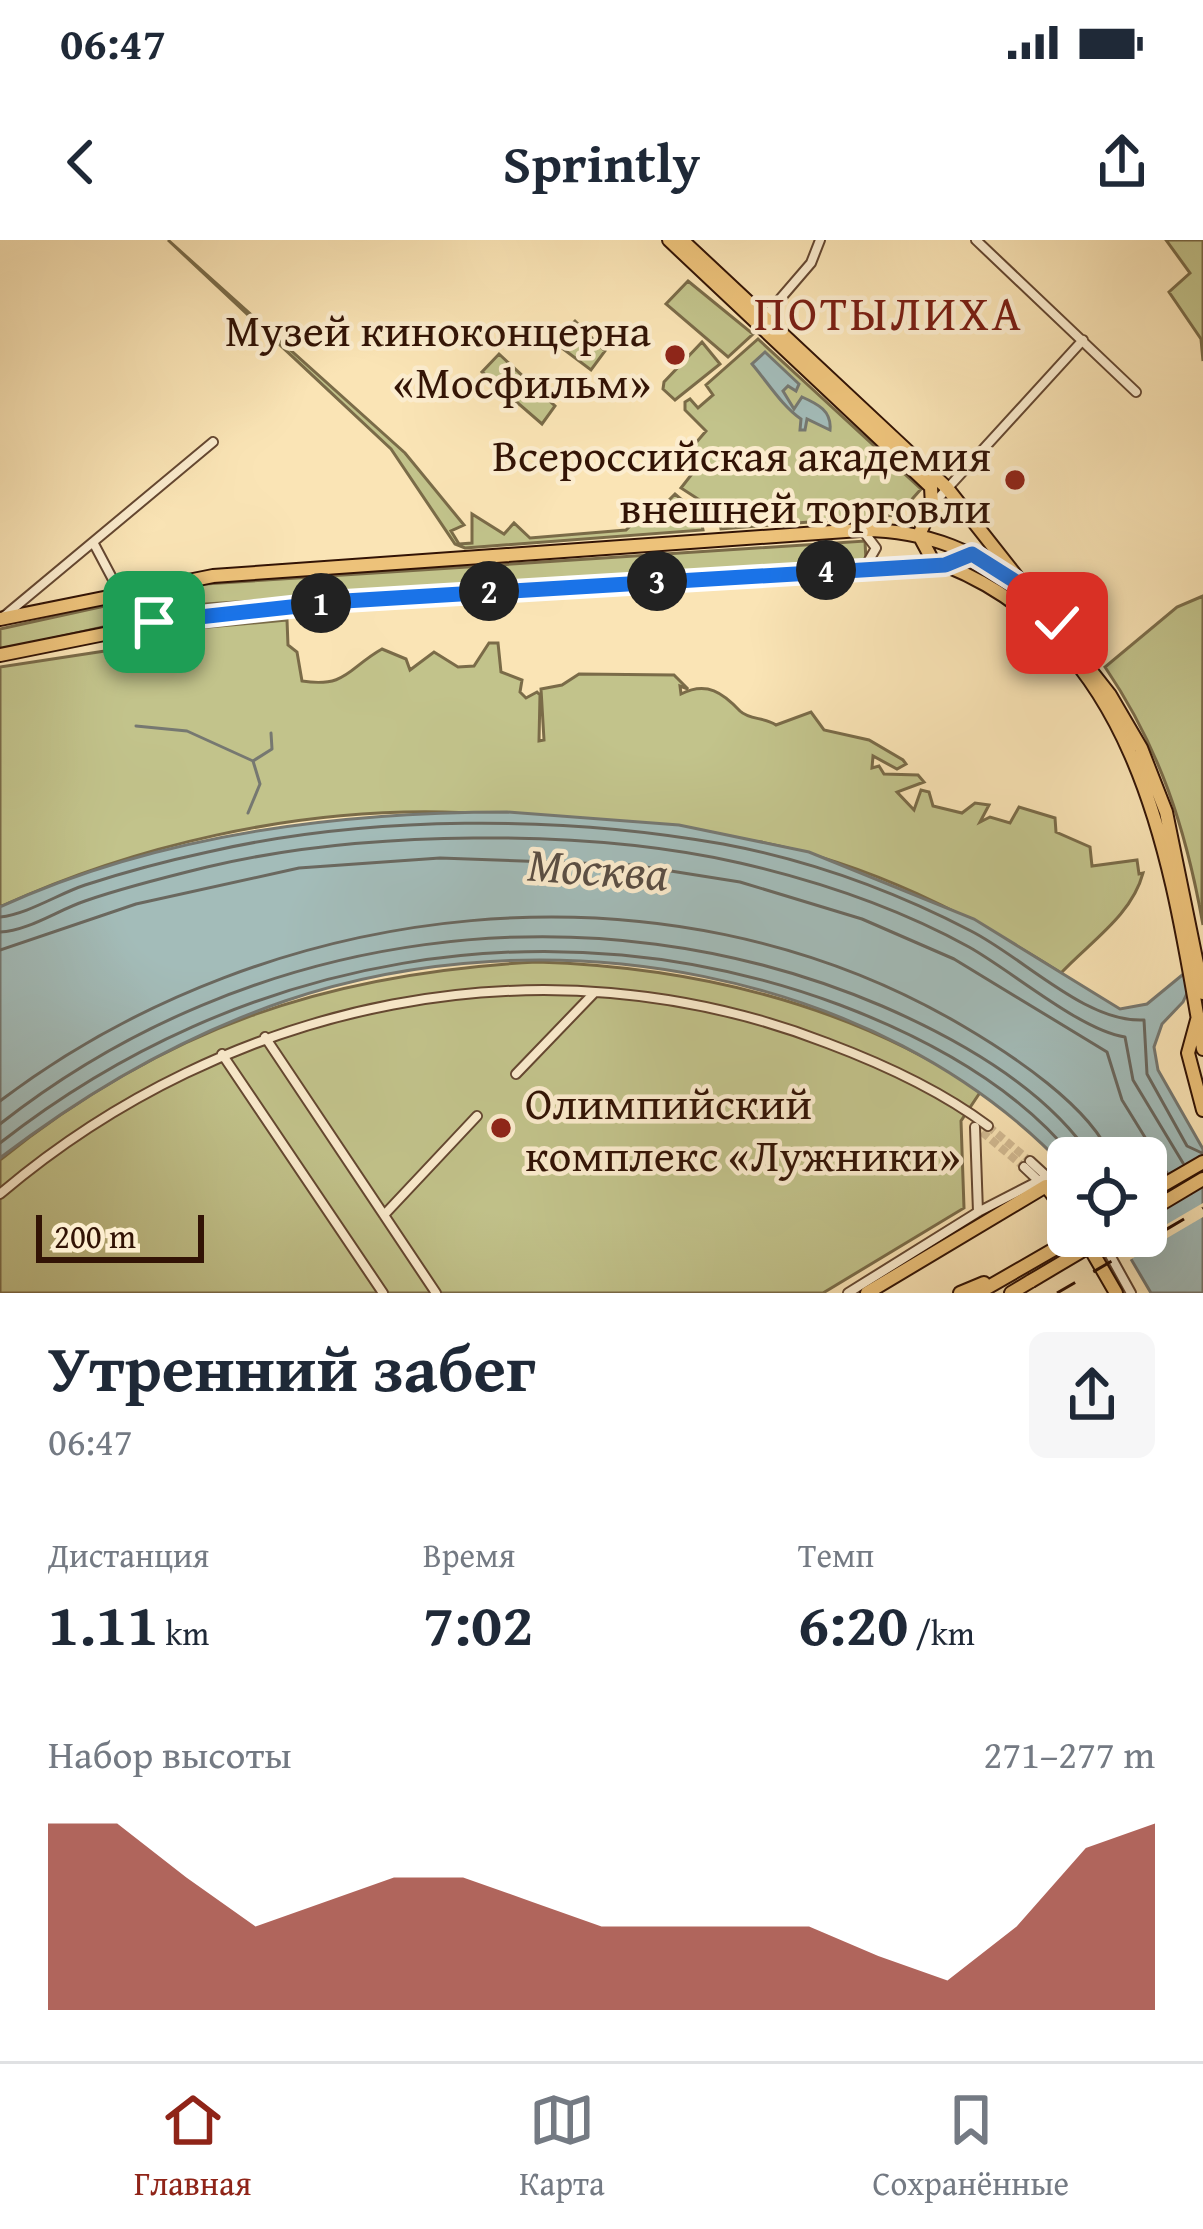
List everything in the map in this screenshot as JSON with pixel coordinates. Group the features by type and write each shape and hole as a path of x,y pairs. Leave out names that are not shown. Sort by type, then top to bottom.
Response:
{"main road":[{"path":"669,240 947,488 1110,694 1151,770 1173,837 1203,1049"},
{"path":"682,240 931,487 919,535"},
{"path":"884,530 929,509 959,502"},
{"path":"0,655 209,613 939,564 972,554 980,541 979,526"},
{"path":"1,618 213,576 860,530 919,535 972,554 1032,592"},
{"path":"919,535 939,564 1046,617"},
{"path":"1198,1019 1188,1053 1203,1110"},
{"path":"1167,1183 1203,1162"},
{"path":"1167,1200 1203,1179"},
{"path":"866,1293 1047,1181"},
{"path":"978,1293 1047,1254"},
{"path":"1010,1293 1069,1257"},
{"path":"1093,1257 1116,1293"},
{"path":"961,1293 1019,1270"}],"street":[{"path":"762,320 811,263 820,240"},
{"path":"976,240 1136,392"},
{"path":"929,509 1083,340"},
{"path":"1,618 213,442"},
{"path":"860,530 876,548 864,567"},
{"path":"93,542 122,596"},
{"path":"0,1194 118,1108 222,1054 265,1037 416,999 515,990 595,992 690,1003 780,1026 863,1057 968,1112 982,1128 978,1212"},
{"path":"516,1074 595,992"},
{"path":"265,1037 436,1293"},
{"path":"222,1054 383,1293"},
{"path":"384,1215 477,1116"},
{"path":"848,1293 978,1212 1047,1181 1027,1164"},
{"path":"996,1203 1025,1198"},
{"path":"1113,1257 1131,1293"}],"green space":[{"path":"168,240 405,453 464,525 451,531 459,544 472,543 472,514 504,534 514,523 530,538 626,530 650,506 658,511 675,494 700,515 703,530 465,548 455,544 391,449"},
{"path":"1166,240 1203,240 1203,361 1201,339 1169,292 1190,273"},
{"path":"688,281 753,334 728,357 666,304"},
{"path":"575,321 605,351 591,370 554,342"},
{"path":"758,339 921,489 898,515 721,529 718,512 681,488 706,456 694,445 706,431 685,410 685,402 690,399 698,408 713,395 706,385"},
{"path":"702,342 720,364 675,400 663,389 664,382"},
{"path":"499,354 555,406 542,424 482,372"},
{"path":"865,541 866,561 206,604 0,650 0,629 205,584"},
{"path":"1203,596 1203,925 1168,790 1141,728 1105,667 1177,607"},
{"path":"287,620 288,645 297,652 302,681 338,679 382,649 406,659 410,670 434,652 458,667 474,666 489,643 498,643 501,672 522,680 520,692 526,698 540,695 539,741 544,740 541,689 562,685 579,674 674,675 688,689 680,686 681,694 714,691 744,714 776,725 811,712 824,730 869,740 903,760 906,764 897,769 873,756 872,768 879,766 884,774 918,775 924,782 897,792 914,810 921,790 929,792 933,806 962,813 975,803 989,805 980,822 990,817 1010,823 1019,807 1055,818 1056,832 1090,847 1092,866 1137,860 1139,874 1143,873 1120,915 1061,973 917,894 801,852 761,842 482,814 387,813 273,824 160,849 0,907 0,667 118,649 197,628"},
{"name":"Олимпийский комплекс «Лужники»","path":"537,962 653,972 767,995 877,1034 930,1060 981,1091 961,1121 964,1208 823,1293 0,1293 0,1160 124,1075 187,1042 318,995 461,968"}],"water":[{"path":"765,352 799,384 796,391 788,386 783,391 794,409 802,397 813,402 826,413 830,430 807,419 805,430 800,430 801,419 752,364"},
{"name":"Москва","path":"507,812 679,825 809,852 974,919 1120,1009 1147,1004 1203,958 1183,1002 1162,1024 1154,1047 1158,1070 1203,1149 1203,1293 1151,1293 1130,1257 1167,1257 1167,1137 1047,1137 1047,1151 991,1101 902,1046 806,1004 703,976 597,962 490,961 386,974 285,1001 209,1031 136,1068 0,1158 0,907 122,861 185,845 314,823"}],"pier":[{"path":"1203,1203 1203,1217 1167,1238 1167,1224"}],"waterway":[{"path":"136,726 187,731 253,761"},
{"path":"248,813 260,784 253,761 272,749 271,733"}],"tunnel":[{"path":"988,1126 1030,1161"},
{"path":"982,1132 1024,1167"}],"railway":[{"path":"1057,1293 1203,1208"}],"place":[{"name":"Музей киноконцерна «Мосфильм»","path":"675,355"},
{"name":"Всероссийская академия внешней торговли","path":"1015,480"},
{"name":"Олимпийский комплекс «Лужники»","path":"501,1128"}],"district":[{"name":"ПОТЫЛИХА","path":"889,312"}],"route":[{"path":"154,622 345,601 910,563 945,565 972,554 1032,592 1057,623"}]}
